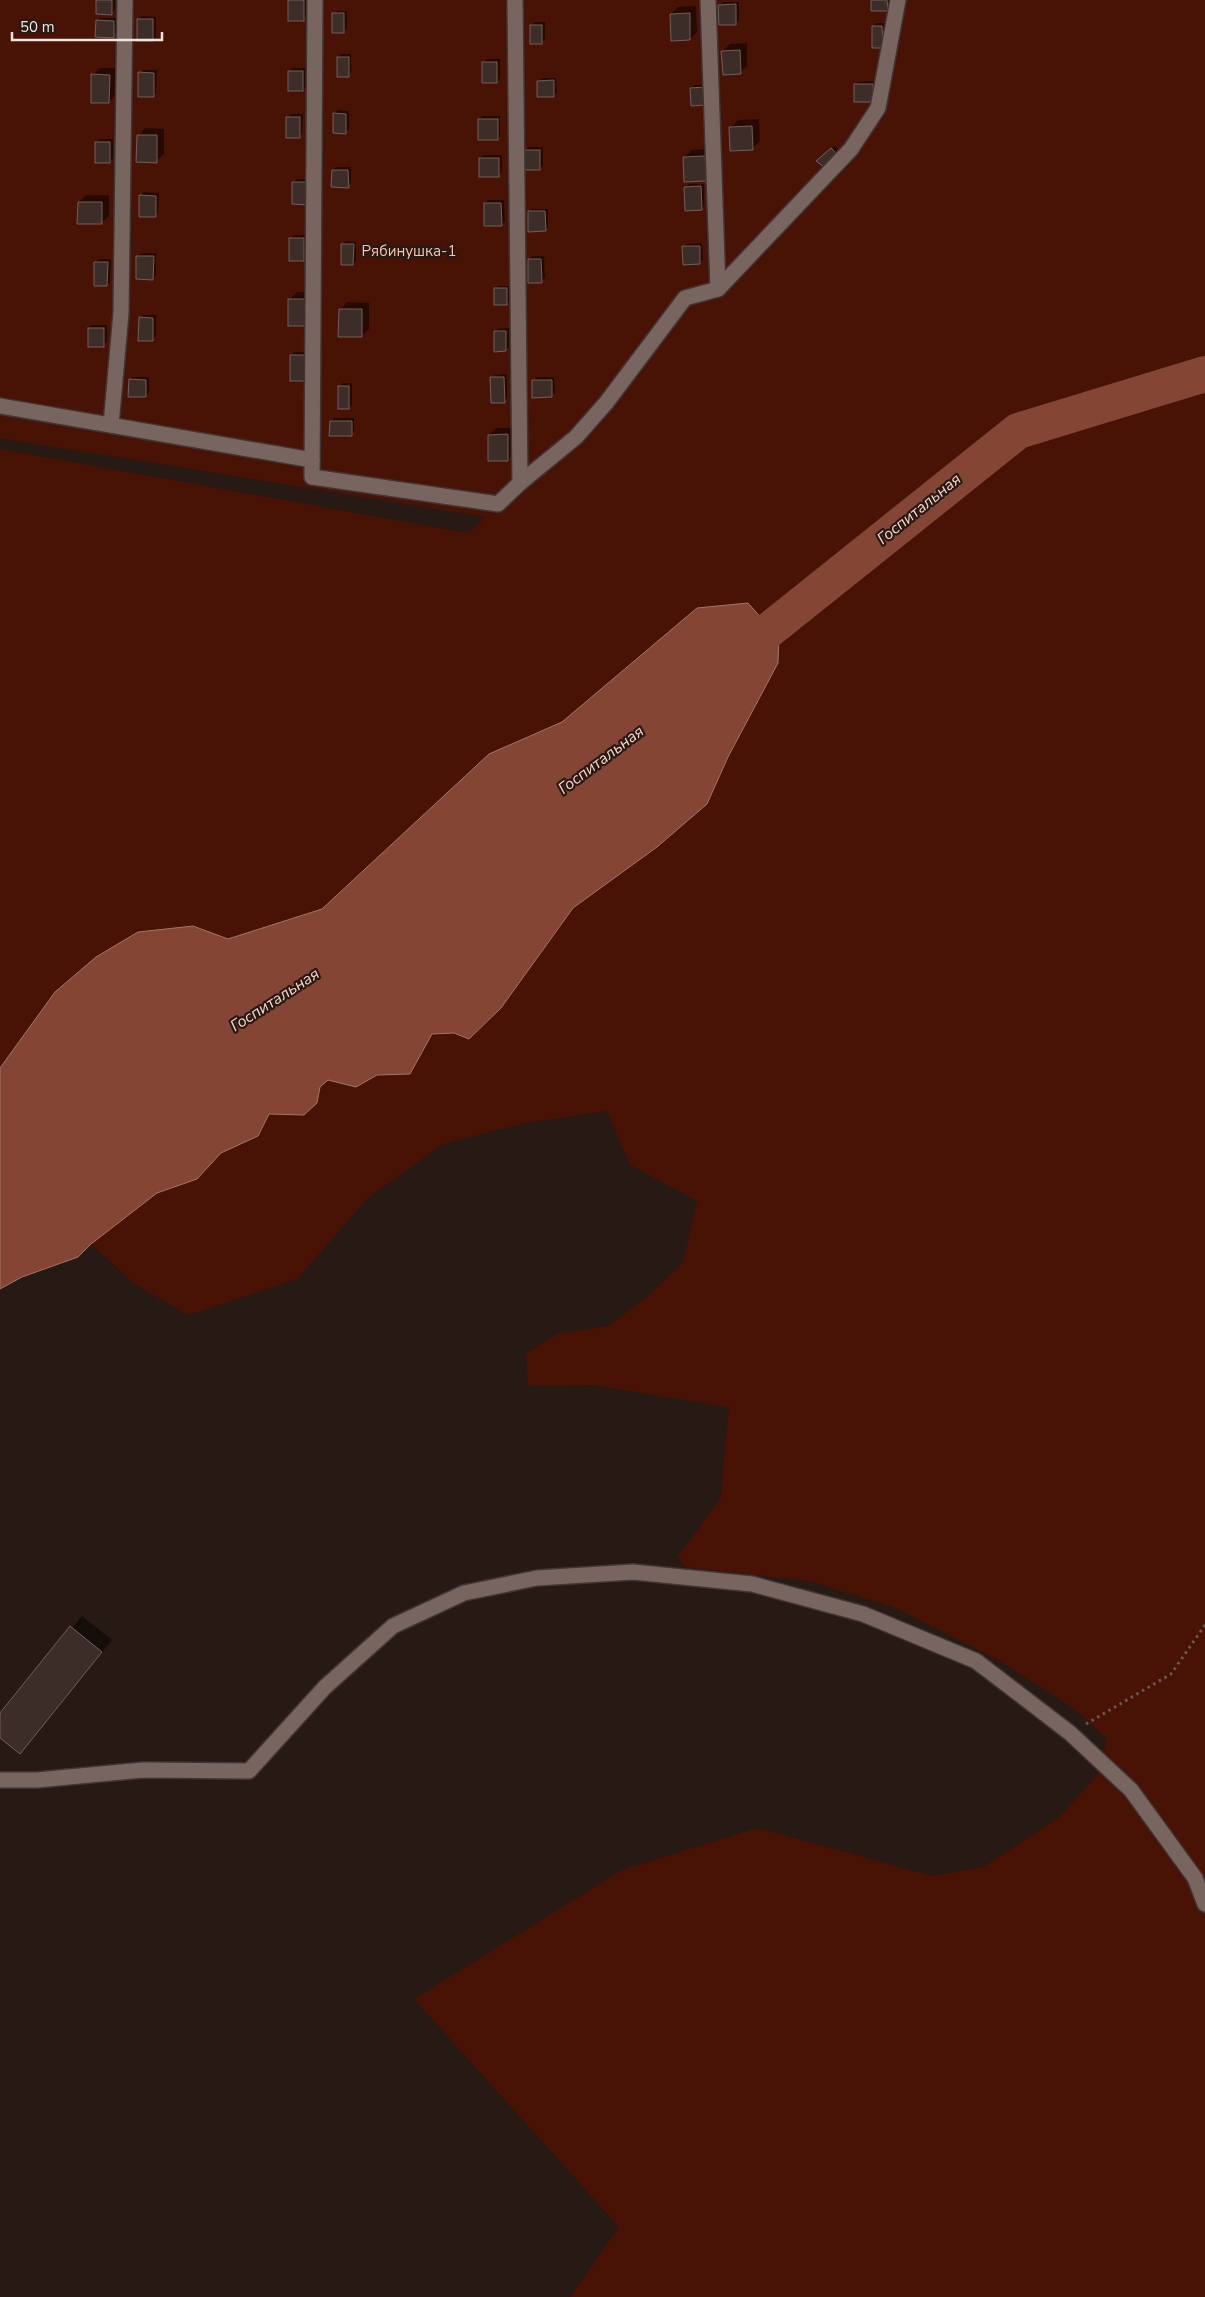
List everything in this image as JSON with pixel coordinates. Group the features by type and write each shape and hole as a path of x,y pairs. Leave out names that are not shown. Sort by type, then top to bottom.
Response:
{"street":[{"path":"111,425 121,313 125,0"},
{"path":"315,0 312,478 498,504 520,483 576,437 600,410 685,298 718,288 851,149 878,108 898,0"},
{"path":"515,0 520,483"},
{"path":"708,0 718,288"},
{"path":"0,406 312,460"},
{"path":"0,1780 37,1780 143,1770 249,1772 324,1687 393,1626 464,1593 537,1578 633,1572 752,1584 863,1614 976,1661 1070,1733 1130,1790 1195,1878 1205,1904"}],"path":[{"path":"1070,1733 1171,1674 1205,1625"}],"green space":[{"name":"Рябинушка-1","path":"0,0 1205,0 1205,2297 570,2297 619,2227 414,1999 622,1870 757,1828 933,1876 983,1867 1059,1817 1097,1775 1107,1739 1075,1709 1000,1661 896,1608 809,1581 684,1567 678,1556 720,1499 729,1407 593,1385 528,1386 526,1353 559,1333 608,1326 646,1298 683,1262 697,1201 630,1165 607,1111 525,1123 443,1144 368,1198 297,1279 189,1315 136,1285 91,1244 157,1193 197,1179 221,1153 258,1136 269,1114 304,1115 317,1103 320,1087 328,1080 356,1087 377,1075 410,1074 432,1034 454,1033 469,1039 501,1008 573,908 657,847 707,804 728,757 778,663 697,608 562,722 489,754 322,909 228,939 193,926 138,932 96,957 55,992 0,1068 0,449 468,533 486,517 0,438"}],"water":[{"path":"748,603 779,638 778,663 728,757 707,804 657,847 573,908 501,1008 469,1039 454,1033 432,1034 410,1074 377,1075 356,1087 328,1080 320,1087 317,1103 304,1115 269,1114 258,1136 221,1153 197,1179 157,1193 91,1244 78,1257 22,1277 0,1289 0,1068 55,992 96,957 138,932 193,926 228,939 322,909 489,754 562,722 697,608"}],"building":[{"path":"96,0 112,0 112,15 96,14"},
{"path":"288,0 304,0 304,21 288,21"},
{"path":"871,0 887,0 888,11 871,11"},
{"path":"736,4 736,25 719,25 718,5"},
{"path":"332,13 344,13 344,33 332,33"},
{"path":"690,13 690,40 671,41 670,14"},
{"path":"137,19 153,19 153,41 137,41"},
{"path":"96,20 114,21 114,38 95,37"},
{"path":"530,25 542,25 542,44 530,44"},
{"path":"872,26 882,26 883,48 872,48"},
{"path":"740,50 741,74 723,75 721,51"},
{"path":"337,57 349,57 349,77 337,77"},
{"path":"482,62 497,62 497,83 482,83"},
{"path":"288,71 303,71 303,91 288,91"},
{"path":"138,72 154,73 154,97 138,97"},
{"path":"91,74 110,75 109,103 91,103"},
{"path":"554,80 554,97 537,97 537,81"},
{"path":"854,84 873,84 873,102 854,102"},
{"path":"705,87 706,105 691,106 690,88"},
{"path":"333,113 346,114 346,134 333,133"},
{"path":"286,117 300,117 300,138 286,138"},
{"path":"478,119 498,119 498,140 478,140"},
{"path":"752,126 753,150 730,151 729,127"},
{"path":"137,135 157,135 157,163 136,162"},
{"path":"95,142 110,142 110,163 95,163"},
{"path":"831,148 837,154 823,166 816,161"},
{"path":"523,150 540,150 540,170 523,170"},
{"path":"705,156 706,181 684,182 683,157"},
{"path":"479,158 499,158 499,177 479,177"},
{"path":"332,170 348,170 349,188 331,187"},
{"path":"292,182 309,182 309,205 292,204"},
{"path":"701,186 702,210 685,211 684,187"},
{"path":"139,195 156,196 156,217 139,217"},
{"path":"78,202 102,202 102,224 77,224"},
{"path":"484,203 501,203 502,226 484,226"},
{"path":"528,211 545,211 546,231 528,232"},
{"path":"289,238 304,238 304,261 289,261"},
{"path":"341,244 354,244 353,265 341,265"},
{"path":"682,246 700,246 700,264 683,265"},
{"path":"136,256 154,256 153,280 136,279"},
{"path":"528,259 541,259 542,283 528,283"},
{"path":"94,262 108,262 107,286 94,286"},
{"path":"494,288 507,288 507,305 494,305"},
{"path":"288,299 308,299 308,326 288,326"},
{"path":"339,309 362,309 362,337 338,337"},
{"path":"139,317 153,318 153,341 138,341"},
{"path":"88,328 104,328 104,347 88,347"},
{"path":"494,331 506,331 506,351 494,352"},
{"path":"290,355 306,355 306,381 290,381"},
{"path":"490,377 504,377 505,403 491,403"},
{"path":"129,379 146,380 146,397 128,397"},
{"path":"532,380 552,380 552,397 532,398"},
{"path":"338,386 349,386 349,409 338,409"},
{"path":"330,421 352,421 352,436 329,436"},
{"path":"508,434 508,461 488,461 488,435"},
{"path":"70,1626 102,1652 20,1754 0,1738 0,1713"}],"waterway":[{"name":"Госпитальная","path":"733,659 1018,431 1205,374"}]}
